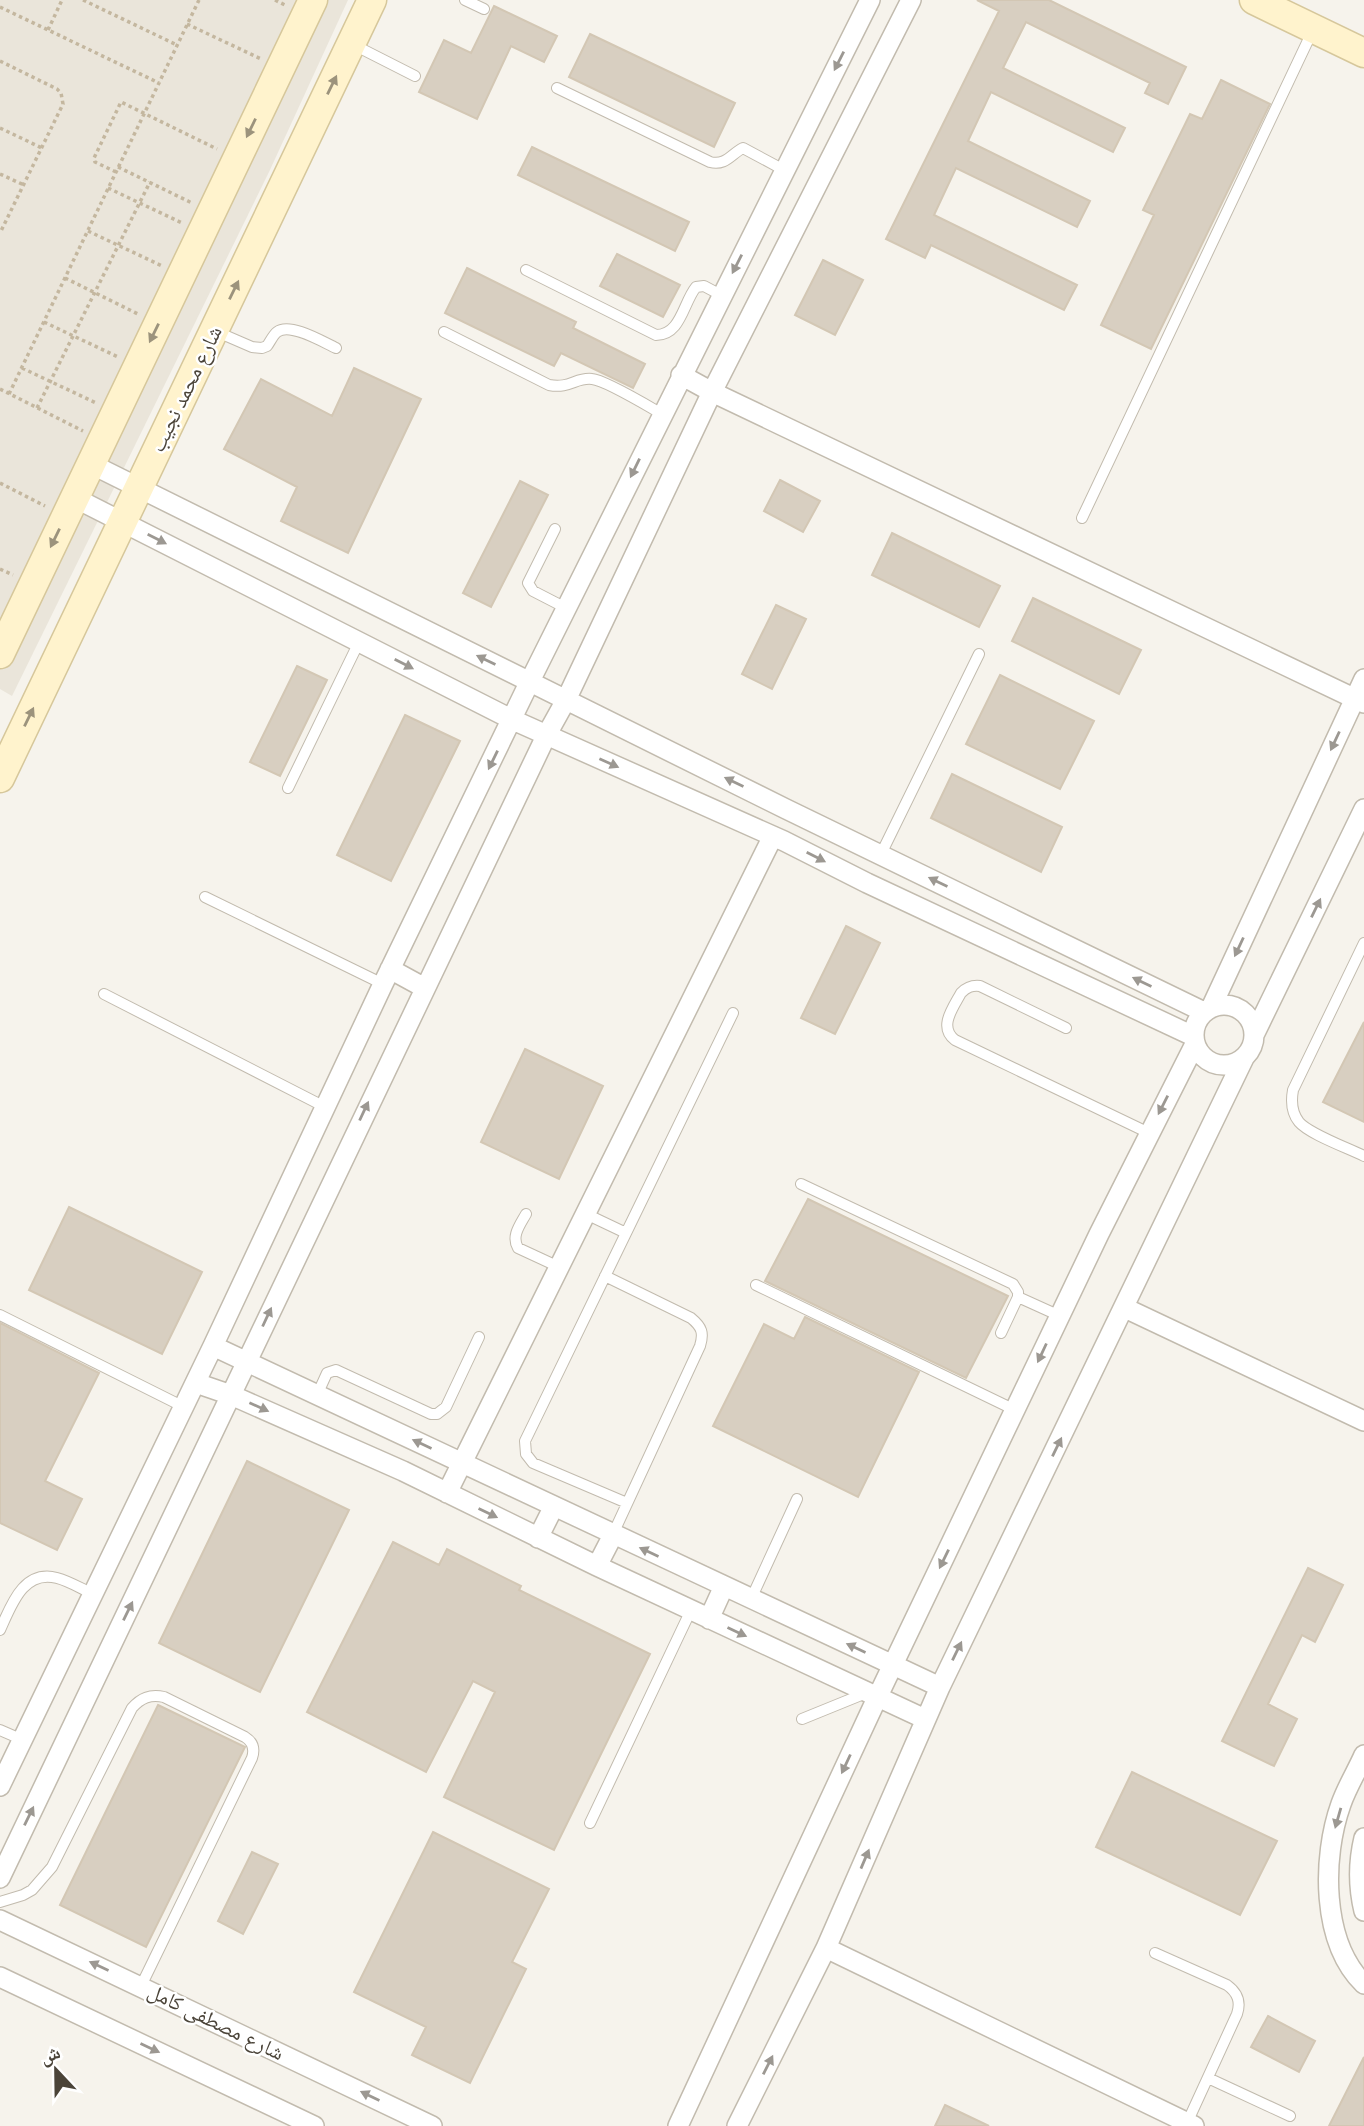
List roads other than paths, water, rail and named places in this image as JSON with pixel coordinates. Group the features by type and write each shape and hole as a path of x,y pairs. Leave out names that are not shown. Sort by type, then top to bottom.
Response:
{"street":[{"path":"0,654 313,0"},
{"name":"شارع محمد نجيب","path":"0,778 372,0"},
{"path":"0,1786 530,681 870,0"},
{"path":"0,1878 423,987 566,700 712,391 911,0"},
{"path":"1254,0 1364,52"},
{"path":"681,375 1359,701"},
{"path":"97,452 139,488 786,809 1207,1010 1219,1005 1237,1007 1250,1019 1254,1035"},
{"path":"70,507 123,522 546,736 773,836 1194,1040 1204,1059 1212,1063 1229,1065 1244,1058"},
{"path":"678,2126 872,1695 893,1665 1194,1040 1198,1019 1207,1010 1359,701 1364,679"},
{"path":"737,2126 826,1948 940,1687 1253,1044 1254,1035 1364,809"},
{"path":"447,1493 773,836"},
{"path":"867,883 881,854"},
{"path":"386,977 423,987"},
{"path":"1125,1308 1364,1421"},
{"path":"213,1346 940,1687"},
{"path":"196,1382 231,1395 447,1493 925,1719"},
{"path":"538,1538 554,1506"},
{"path":"597,1566 613,1535"},
{"path":"709,1619 724,1586"},
{"path":"1364,1755 1338,1815 1328,1877 1334,1929 1345,1955 1364,1984"},
{"path":"1364,1838 1359,1880 1364,1911"},
{"name":"شارع مصطفى كامل","path":"0,1920 432,2126"},
{"path":"826,1948 1191,2124"},
{"path":"0,1977 314,2126"}],"lane":[{"path":"466,0 484,9"},
{"path":"1082,518 1314,29"},
{"path":"351,44 415,76"},
{"path":"558,88 710,162 727,161 743,148 784,170"},
{"path":"526,270 656,335 667,334 674,328 696,287 704,286 721,295"},
{"path":"214,331 257,349 267,346 280,330 290,329 336,348"},
{"path":"444,331 549,385 563,386 582,379 597,379 662,414"},
{"path":"555,529 528,583 533,591 566,608"},
{"path":"288,788 359,642"},
{"path":"881,854 979,654"},
{"path":"205,897 386,977"},
{"path":"1364,943 1293,1090 1291,1101 1299,1122 1308,1129 1364,1156"},
{"path":"1066,1028 975,985 961,993 946,1023 949,1036 955,1040 1149,1133"},
{"path":"104,994 326,1107"},
{"path":"627,1503 533,1463 526,1454 525,1441 733,1013"},
{"path":"801,1184 1013,1284 1018,1297 1001,1333"},
{"path":"586,1213 626,1233"},
{"path":"526,1214 515,1236 516,1245 559,1267"},
{"path":"605,1276 691,1318 700,1325 703,1335 613,1535"},
{"path":"756,1285 1015,1410"},
{"path":"1018,1297 1060,1316"},
{"path":"0,1315 184,1407"},
{"path":"317,1395 327,1373 336,1370 425,1412 437,1414 446,1407 479,1337"},
{"path":"751,1599 797,1499"},
{"path":"0,1630 18,1592 35,1579 56,1577 93,1594"},
{"path":"590,1823 691,1610"},
{"path":"0,1902 23,1895 46,1876 138,1701 155,1695 164,1696 245,1737 254,1748 252,1758 141,1986"},
{"path":"802,1719 872,1695"},
{"path":"0,1730 23,1740"},
{"path":"1155,1953 1227,1985 1238,1998 1237,2014 1191,2124"},
{"path":"1208,2078 1290,2116"}]}
